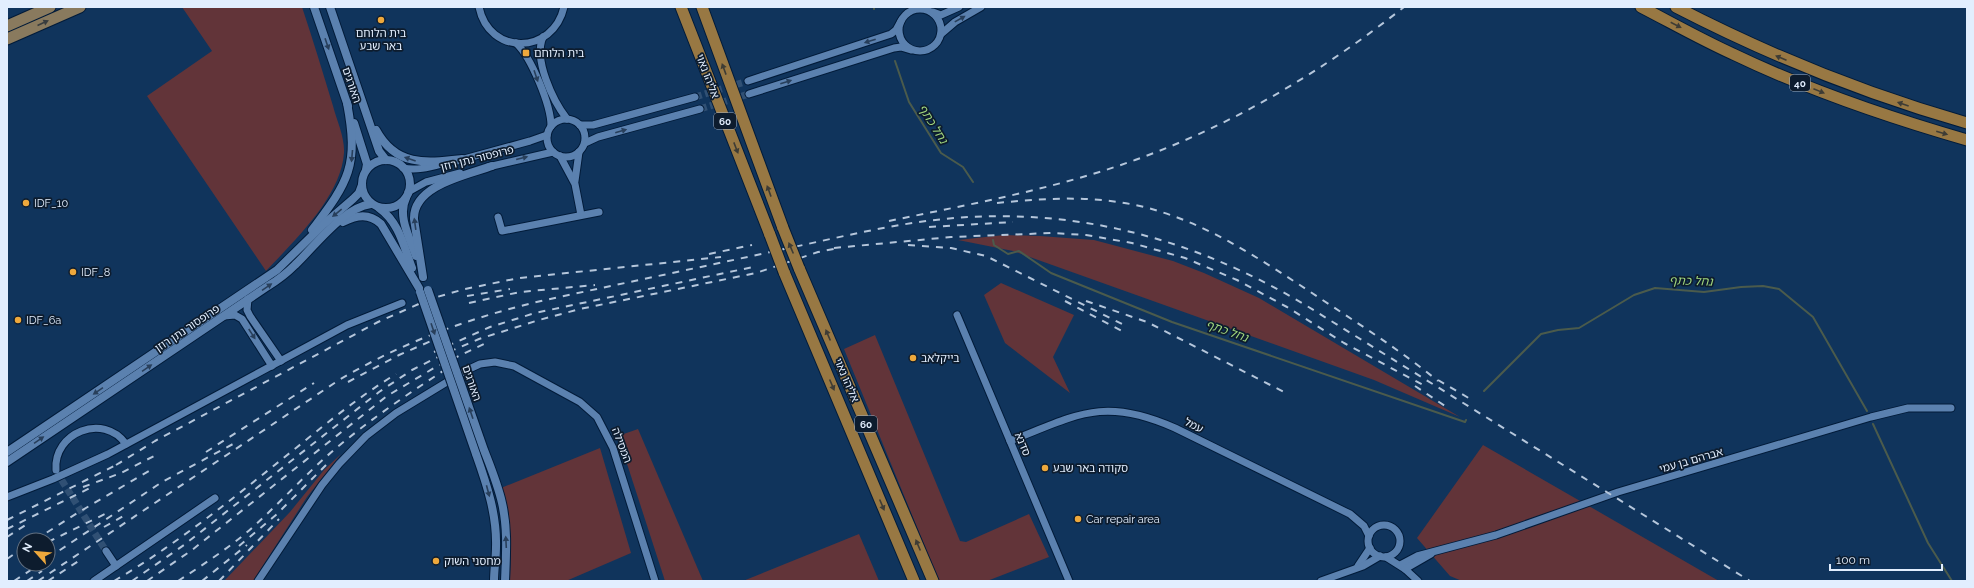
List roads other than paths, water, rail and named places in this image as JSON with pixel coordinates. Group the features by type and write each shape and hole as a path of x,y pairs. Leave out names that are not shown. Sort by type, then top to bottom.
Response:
{"highway":[{"name":"אליהו נאוי","path":"681,7 784,272 914,581"},
{"name":"אליהו נאוי","path":"702,7 782,228 933,581"},
{"name":"40","path":"1641,7 1733,54 1820,92 1911,124 1967,140"},
{"name":"40","path":"1676,7 1740,40 1826,77 1920,110 1967,123"}],"main road":[{"path":"7,26 50,7"},
{"path":"7,39 80,7"}],"street":[{"name":"האורגים","path":"314,7 368,164 366,170"},
{"name":"האורגים","path":"330,7 379,150 386,160"},
{"path":"479,7 482,19 491,30 502,39 516,43 530,42 544,38"},
{"path":"564,7 557,25 544,38 540,48 541,61 555,101 567,118"},
{"path":"748,81 891,34 896,30 911,9 926,9 941,15 959,7"},
{"path":"941,34 955,22 981,7"},
{"path":"749,94 894,48 901,47 924,52 930,49 939,40 941,34 940,22 932,12"},
{"path":"901,21 899,34 901,41 911,50"},
{"path":"516,43 529,58 550,117 551,126"},
{"path":"580,125 593,125 695,97"},
{"path":"290,258 332,202 347,177 352,163 353,148 347,103"},
{"path":"581,215 575,184 575,168 579,152 585,143 598,137 700,109"},
{"path":"366,114 383,141 402,157 409,160 427,163 462,159"},
{"path":"579,152 571,156 560,156 553,152 548,144 547,135 551,126 558,120 567,118 574,120 580,125 585,133 585,143"},
{"name":"פרופסור נתן רוזן","path":"403,168 411,170 422,169 530,141 547,135"},
{"name":"פרופסור נתן רוזן","path":"408,193 426,182 553,152"},
{"path":"560,156 575,184"},
{"path":"386,160 403,168 409,180 408,193 396,206 389,208 375,205 364,195 362,185 366,170 375,163 386,160"},
{"path":"423,277 414,219 418,201 437,186 492,166"},
{"name":"פרופסור נתן רוזן","path":"7,452 264,280 290,258 324,224 353,200 359,193 362,185"},
{"name":"האורגים","path":"408,193 403,206 403,217 423,277 422,290"},
{"name":"האורגים","path":"375,205 390,217 397,228 422,290 480,452 494,521 496,547 494,581"},
{"name":"פרופסור נתן רוזן","path":"7,462 282,277 328,231 353,210 361,206 375,205"},
{"path":"498,217 502,232 599,212"},
{"path":"328,231 348,220 360,216 376,219 385,230 422,290"},
{"path":"248,300 247,310 250,316 281,361"},
{"path":"7,497 53,479 126,444 347,325 402,303"},
{"path":"224,316 235,315 242,319 272,366"},
{"name":"סדנא","path":"957,315 1070,581"},
{"name":"המסילה","path":"258,581 322,485 339,464 366,436 396,413 465,371 480,364 490,362 509,364 580,402 589,409 600,422 613,448 655,581"},
{"name":"אברהם בן עמי","path":"1403,566 1440,550 1496,535 1618,492 1871,418 1908,408 1951,408"},
{"name":"עמל","path":"1010,441 1083,413 1097,410 1128,412 1158,420 1358,520 1378,527"},
{"path":"56,470 56,461 62,447 75,435 88,429 100,428 110,430 119,436 126,444"},
{"name":"האורגים","path":"480,452 498,486 503,505 507,549 504,581"},
{"path":"94,581 215,498"},
{"name":"עמל","path":"1358,520 1369,536"},
{"path":"1357,568 1370,548 1369,536 1378,527 1387,526 1395,530 1399,538 1398,547 1403,566"},
{"path":"1321,581 1394,553 1398,547"},
{"path":"1370,548 1403,566 1418,581"},
{"path":"106,551 116,566"}],"waterway":[{"name":"נחל כתף","path":"895,61 909,102 941,153 963,167 973,182"},
{"name":"נחל כתף","path":"993,240 994,245 1008,254 1019,251 1051,273 1172,322 1465,422 1466,420"},
{"name":"נחל כתף","path":"1484,391 1541,334 1558,330 1579,328 1634,295 1655,288 1704,292 1741,287 1763,286 1779,289 1813,317 1867,411"},
{"name":"נחל כתף","path":"1873,424 1928,543 1952,581"}],"tunnel":[{"path":"695,97 748,81"},
{"path":"700,109 749,94"},
{"path":"56,471 106,551"}],"railway":[{"path":"889,221 1044,188 1105,170 1171,146 1242,113 1276,94 1342,53 1404,7"},
{"path":"997,203 1052,199 1089,199 1126,203 1166,213 1228,241 1287,277 1390,345 1438,381"},
{"path":"38,581 339,380 387,354 462,323 541,301 865,232 919,222 971,217 1022,217 1072,221 1120,230 1168,243 1215,260 1262,281 1307,306 1750,581"},
{"path":"929,227 1013,222"},
{"path":"834,248 951,237 1052,233 1086,235 1132,243 1185,258 1237,280 1287,307 1344,343 1427,387"},
{"path":"709,254 752,245"},
{"path":"908,245 951,248 986,256 1126,326"},
{"path":"132,581 184,545 379,392 412,370 444,354 479,339 539,320 580,309 756,273 818,252 839,248"},
{"path":"116,465 155,441 378,322 430,299 465,289 519,278 721,257"},
{"path":"434,352 490,327 535,313 753,267"},
{"path":"469,303 520,292 595,285"},
{"path":"467,296 510,289"},
{"path":"1065,301 1124,332"},
{"path":"1086,301 1147,322 1284,392"},
{"path":"348,382 399,355 447,334"},
{"path":"147,581 192,550 387,396 434,368 490,341"},
{"path":"178,581 245,534 306,475 358,431 407,395 457,362"},
{"path":"114,581 185,535 344,410 396,374"},
{"path":"1438,380 1472,400"},
{"path":"206,452 314,383"},
{"path":"1415,386 1448,408"},
{"path":"56,553 162,482 233,444"},
{"path":"83,487 121,473 156,455"},
{"path":"239,546 277,514 331,460"},
{"path":"7,520 120,463"},
{"path":"48,532 154,468"},
{"path":"7,529 90,488"},
{"path":"56,538 107,513"},
{"path":"104,527 125,515"},
{"path":"219,581 279,519"},
{"path":"7,537 27,524"},
{"path":"202,581 247,545"},
{"path":"7,559 16,553"},
{"path":"48,581 80,560"},
{"path":"14,581 28,572"},
{"path":"27,581 40,572"}],"place":[{"name":"בית הלוחם באר שבע","path":"381,20"},
{"name":"בית הלוחם","path":"526,53"},
{"name":"IDF_10","path":"26,203"},
{"name":"IDF_8","path":"73,272"},
{"name":"IDF_6a","path":"18,320"},
{"name":"בייקלאב","path":"913,358"},
{"name":"סקודה באר שבע","path":"1045,468"},
{"name":"Car repair area","path":"1078,519"},
{"name":"מחסני השוק","path":"436,561"}]}
